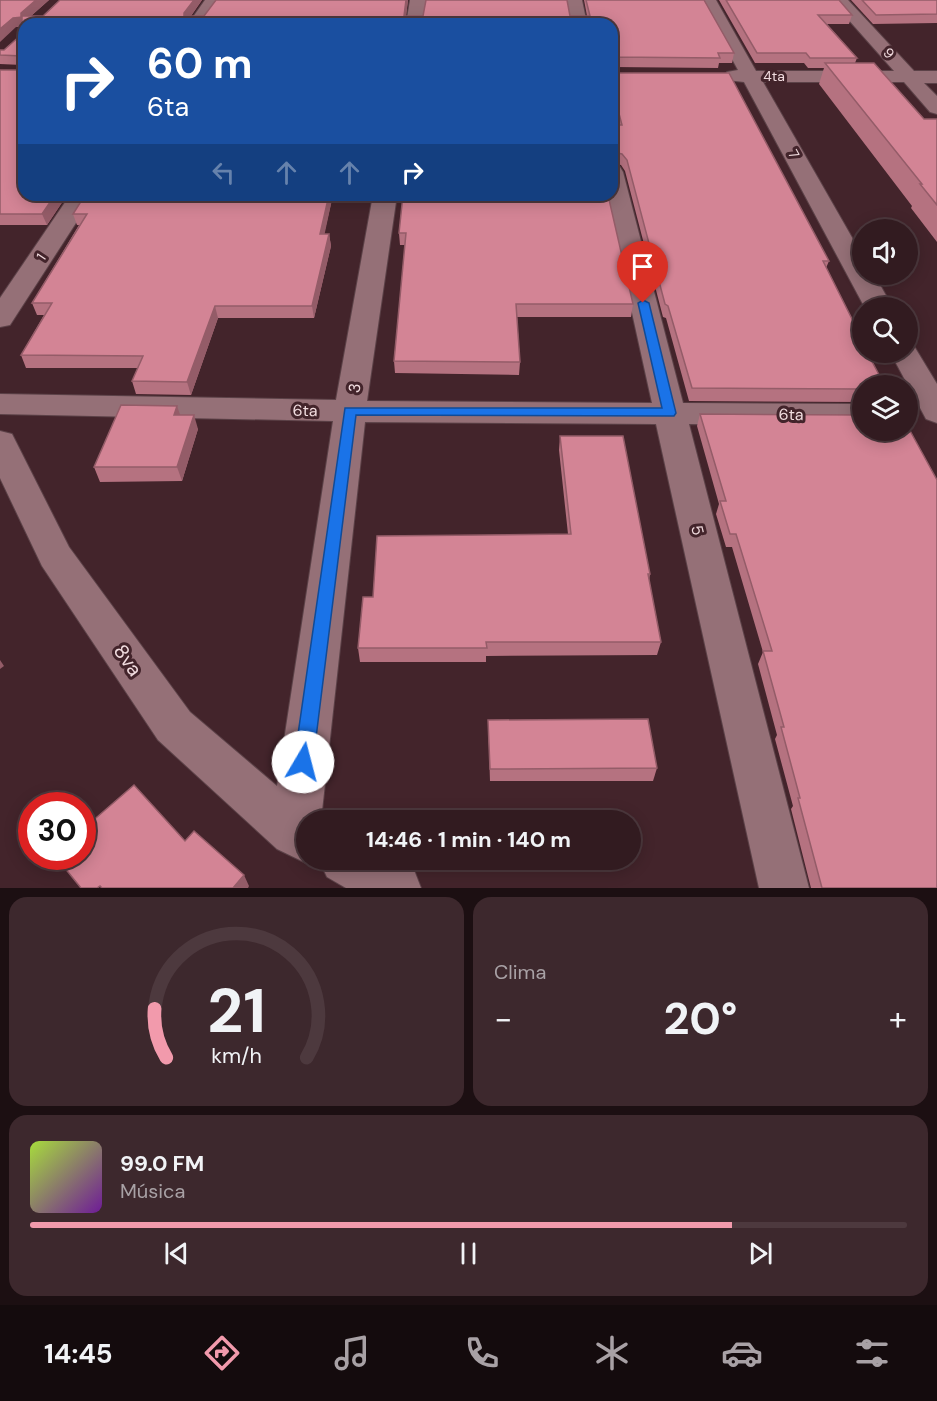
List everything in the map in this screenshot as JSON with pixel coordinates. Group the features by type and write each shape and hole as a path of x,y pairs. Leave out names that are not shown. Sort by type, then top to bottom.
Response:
{"street":[{"path":"200,18 213,0"},
{"path":"415,18 418,0"},
{"path":"574,0 578,18"},
{"name":"7","path":"708,0 873,297"},
{"name":"9","path":"839,0 937,108"},
{"name":"4ta","path":"716,76 937,77"},
{"name":"5","path":"618,197 784,888"},
{"name":"1","path":"0,319 78,201"},
{"name":"3","path":"303,810 350,411 384,201"},
{"path":"910,363 937,414 918,415"},
{"name":"6ta","path":"0,404 350,411 852,415"},
{"name":"8va","path":"0,442 55,556 174,726 296,833"},
{"path":"363,870 396,888"}],"building":[{"path":"0,0 36,0 21,13 21,16 43,16 60,0 194,0 184,16 204,16 216,0 406,0 404,16 423,16 426,0 567,0 570,16 590,16 586,0 704,0 734,53 718,53 720,58 618,57 618,18 22,17 13,18 0,29"},
{"path":"726,0 839,0 852,15 818,15 857,58 810,58 806,53 757,53"},
{"path":"862,0 937,0 937,14 876,15"},
{"path":"18,38 18,56 0,55 0,50 4,50"},
{"path":"825,63 874,63 924,119 937,119 937,205 920,184 922,184"},
{"path":"0,70 18,70 18,201 51,201 42,214 0,214"},
{"path":"618,73 729,73 829,261 823,261 852,319 852,363 873,363 879,375 852,375 852,389 692,388 668,306 665,304 627,160 618,153 618,125 622,125 618,110"},
{"path":"81,201 328,201 320,234 329,234 312,306 215,306 187,382 132,381 143,356 21,355 52,303 32,303 87,214 73,214"},
{"path":"402,201 609,201 633,304 516,304 520,362 394,361 406,233 399,233"},
{"path":"121,405 177,406 174,415 194,415 177,467 94,467"},
{"path":"700,414 852,415 852,441 916,441 937,480 937,888 822,888 781,727 784,727 763,651 772,651 736,534 730,534 720,501 726,501"},
{"path":"560,436 623,436 661,642 486,642 487,648 358,648 363,597 373,597 377,536 571,534"},
{"path":"648,719 657,768 490,769 488,720"},
{"path":"134,785 185,841 194,831 244,875 233,888 102,888 100,886 81,888 66,870 96,870 96,818"}],"route":[{"path":"303,762 350,411 669,413 643,303"}]}
